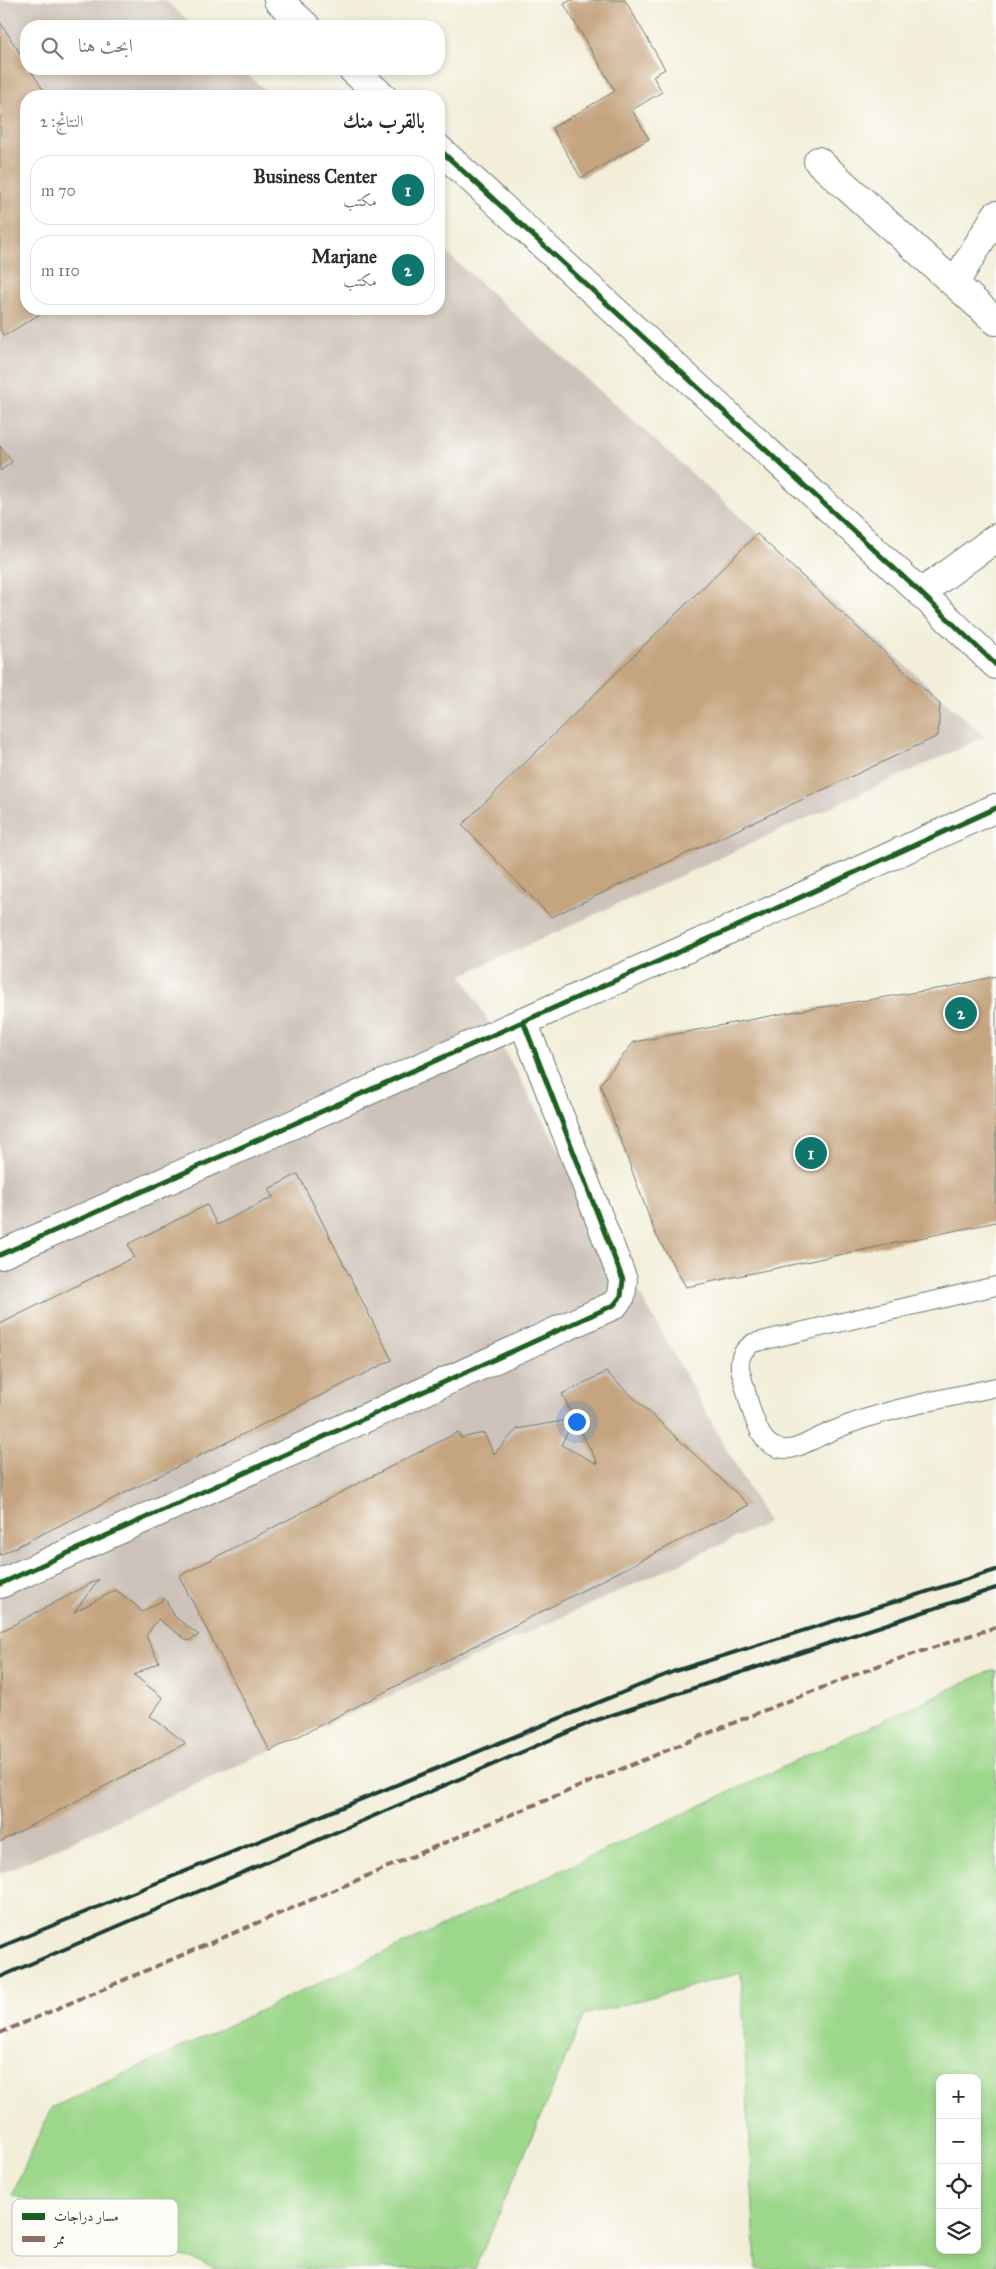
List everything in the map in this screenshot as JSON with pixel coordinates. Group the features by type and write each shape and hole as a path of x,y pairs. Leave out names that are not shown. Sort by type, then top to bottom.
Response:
{"street":[{"path":"278,0 300,20"},
{"path":"359,75 375,90"},
{"path":"445,155 921,593 996,665"},
{"path":"818,161 996,321"},
{"path":"955,283 996,215"},
{"path":"921,593 996,538"},
{"path":"0,1255 996,808"},
{"path":"0,1584 614,1305 621,1296 623,1280 523,1021"}],"lane":[{"path":"996,1286 753,1343 741,1354 740,1361 740,1369 760,1433 770,1444 788,1450 797,1448 866,1417 996,1388"}],"shaded area":[{"path":"0,0 165,0 187,20 20,20 20,75 248,75 265,90 20,90 20,315 445,315 445,251 985,737 462,975 768,1523 0,1874"}],"green space":[{"path":"996,1670 996,2269 756,2269 741,1973 584,2015 475,2269 218,2269 178,2255 178,2199 23,2199 12,2195 51,2108 985,1673"}],"building":[{"path":"571,0 625,0 665,69 653,76 662,92 632,110 649,139 581,178 552,128 615,91 564,4"},
{"path":"0,22 20,54 20,75 34,75 43,90 20,90 20,315 38,315 4,336 0,330"},
{"path":"0,446 12,462 0,471"},
{"path":"757,534 940,704 938,736 551,917 462,825"},
{"path":"996,976 996,1222 686,1287 655,1233 600,1084 634,1042 791,1012 949,987"},
{"path":"298,1174 392,1360 0,1555 0,1324 134,1257 128,1244 207,1205 217,1225 273,1197 269,1189"},
{"path":"606,1372 749,1505 270,1751 179,1576 458,1432 461,1438 484,1433 494,1454 517,1429 574,1419 561,1445 598,1464 562,1394"},
{"path":"99,1579 74,1612 116,1590 138,1607 141,1612 165,1599 175,1617 199,1635 188,1641 158,1619 146,1636 159,1662 134,1675 163,1698 150,1716 186,1743 0,1842 0,1632"}],"railway":[{"path":"0,1947 675,1671 996,1570"},
{"path":"0,1977 594,1721 996,1588"}],"marked path":[{"path":"0,2033 493,1822 755,1714 880,1665 996,1627"}],"cycle path":[{"path":"445,155 921,593 996,665"},
{"path":"0,1255 744,923 996,808"},
{"path":"0,1584 614,1305 621,1296 623,1280 523,1021"}],"place":[{"name":"Marjane","path":"961,1013"},
{"name":"Business Center","path":"811,1153"}]}
